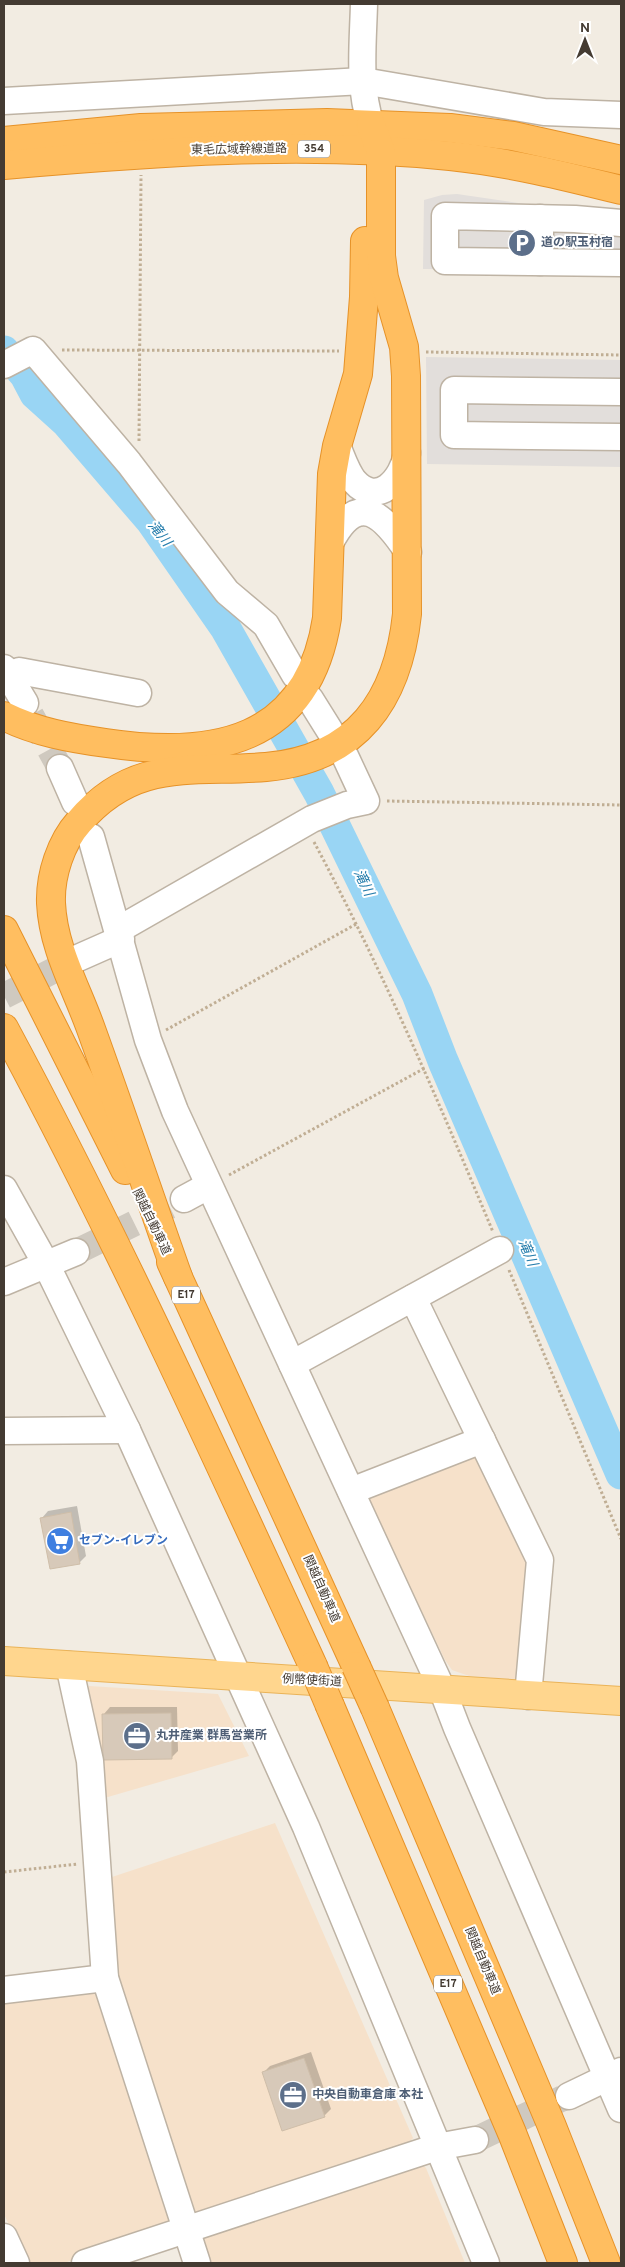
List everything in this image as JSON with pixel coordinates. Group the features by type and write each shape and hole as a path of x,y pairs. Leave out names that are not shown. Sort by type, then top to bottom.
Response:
{"highway":[{"name":"東毛広域幹線道路","path":"4,141 141,128 328,123 450,128 513,136 621,160"},
{"path":"178,1277 53,927 51,900 53,875 72,830 93,805 117,788 144,776 171,770 264,767 307,759 337,745 371,717 385,694 397,668 404,642 407,614 407,453 404,347 384,278 371,125"},
{"name":"東毛広域幹線道路","path":"4,165 141,153 266,148 374,152 472,160 621,190"},
{"path":"14,709 53,735 134,747 175,748 214,745 247,736 284,711 302,689 316,664 323,642 327,618 331,490 337,446 358,374 374,152"},
{"name":"関越自動車道","path":"4,930 178,1277 375,1708 551,2124 606,2263"},
{"name":"E17","path":"4,1028 47,1108 134,1285 313,1666 512,2133 562,2263"}],"main road":[{"name":"例幣使街道","path":"4,1662 442,1688 528,1696 621,1701"}],"street":[{"path":"364,4 363,81 365,106 371,125"},
{"path":"4,101 363,81 544,112 621,114"},
{"path":"621,223 540,218 445,216 445,261 621,264"},
{"path":"540,218 540,262"},
{"path":"4,365 30,352 129,463 227,592 266,625 302,689 337,745 357,803 308,822 120,935 78,958"},
{"path":"621,392 454,390 454,435 621,437"},
{"path":"337,446 353,479 361,487 370,491 382,490 394,484 405,464 407,453"},
{"path":"330,541 340,524 348,517 357,514 370,514 381,518 408,552"},
{"path":"14,709 7,672 19,671 138,693"},
{"path":"60,768 75,802"},
{"path":"91,837 148,1040 175,1111 208,1186 442,1688 457,1728 614,2074 621,2109"},
{"path":"184,1199 208,1186"},
{"path":"4,1189 46,1264 127,1430 306,1827 486,2263"},
{"path":"292,1364 500,1250"},
{"path":"4,1282 76,1252"},
{"path":"413,1298 540,1560 528,1696"},
{"path":"4,1432 127,1430"},
{"path":"351,1491 482,1440"},
{"path":"69,1665 90,1761 99,1862 105,1978 197,2263"},
{"path":"4,1990 105,1978"},
{"path":"569,2096 614,2074"},
{"path":"85,2263 437,2147 475,2140"},
{"path":"4,2237 16,2263"}],"path":[{"path":"129,463 139,449 141,153"},
{"path":"30,352 340,351"},
{"path":"418,352 621,355"},
{"path":"357,803 621,805"},
{"path":"308,822 358,923 425,1068 621,1539"},
{"path":"148,1040 358,923"},
{"path":"208,1186 425,1068"},
{"path":"4,1872 99,1862"}],"shaded area":[{"name":"道の駅玉村宿","path":"457,194 621,218 621,275 615,270 423,269 424,200 442,195"},
{"path":"426,357 621,360 621,467 427,464"},
{"path":"473,1449 535,1561 525,1680 469,1676 452,1670 445,1660 365,1493"},
{"path":"89,1686 218,1694 249,1756 101,1799 86,1690"},
{"path":"275,1823 413,2138 408,2144 194,2219 112,1979 109,1878"},
{"path":"98,1991 171,2216 164,2230 64,2263 26,2263 4,2214 4,1997"},
{"path":"418,2160 426,2168 465,2263 205,2263 197,2239"}],"building":[{"name":"セブン-イレブン","path":"71,1512 80,1564 50,1569 40,1518"},
{"name":"丸井産業 群馬営業所","path":"171,1713 172,1759 103,1760 102,1714"},
{"name":"中央自動車倉庫 本社","path":"304,2058 325,2117 282,2131 262,2072"}],"waterway":[{"name":"滝川","path":"4,351 25,375 35,394 66,422 151,521 226,629 319,793 417,994 443,1061 621,1474"}],"tunnel":[{"path":"31,715 60,768"},
{"path":"4,996 78,958"},
{"path":"76,1252 184,1199"},
{"path":"475,2140 563,2098"}],"place":[{"name":"道の駅玉村宿","path":"522,243"},
{"name":"セブン-イレブン","path":"60,1541"},
{"name":"丸井産業 群馬営業所","path":"137,1736"},
{"name":"中央自動車倉庫 本社","path":"293,2095"}]}
